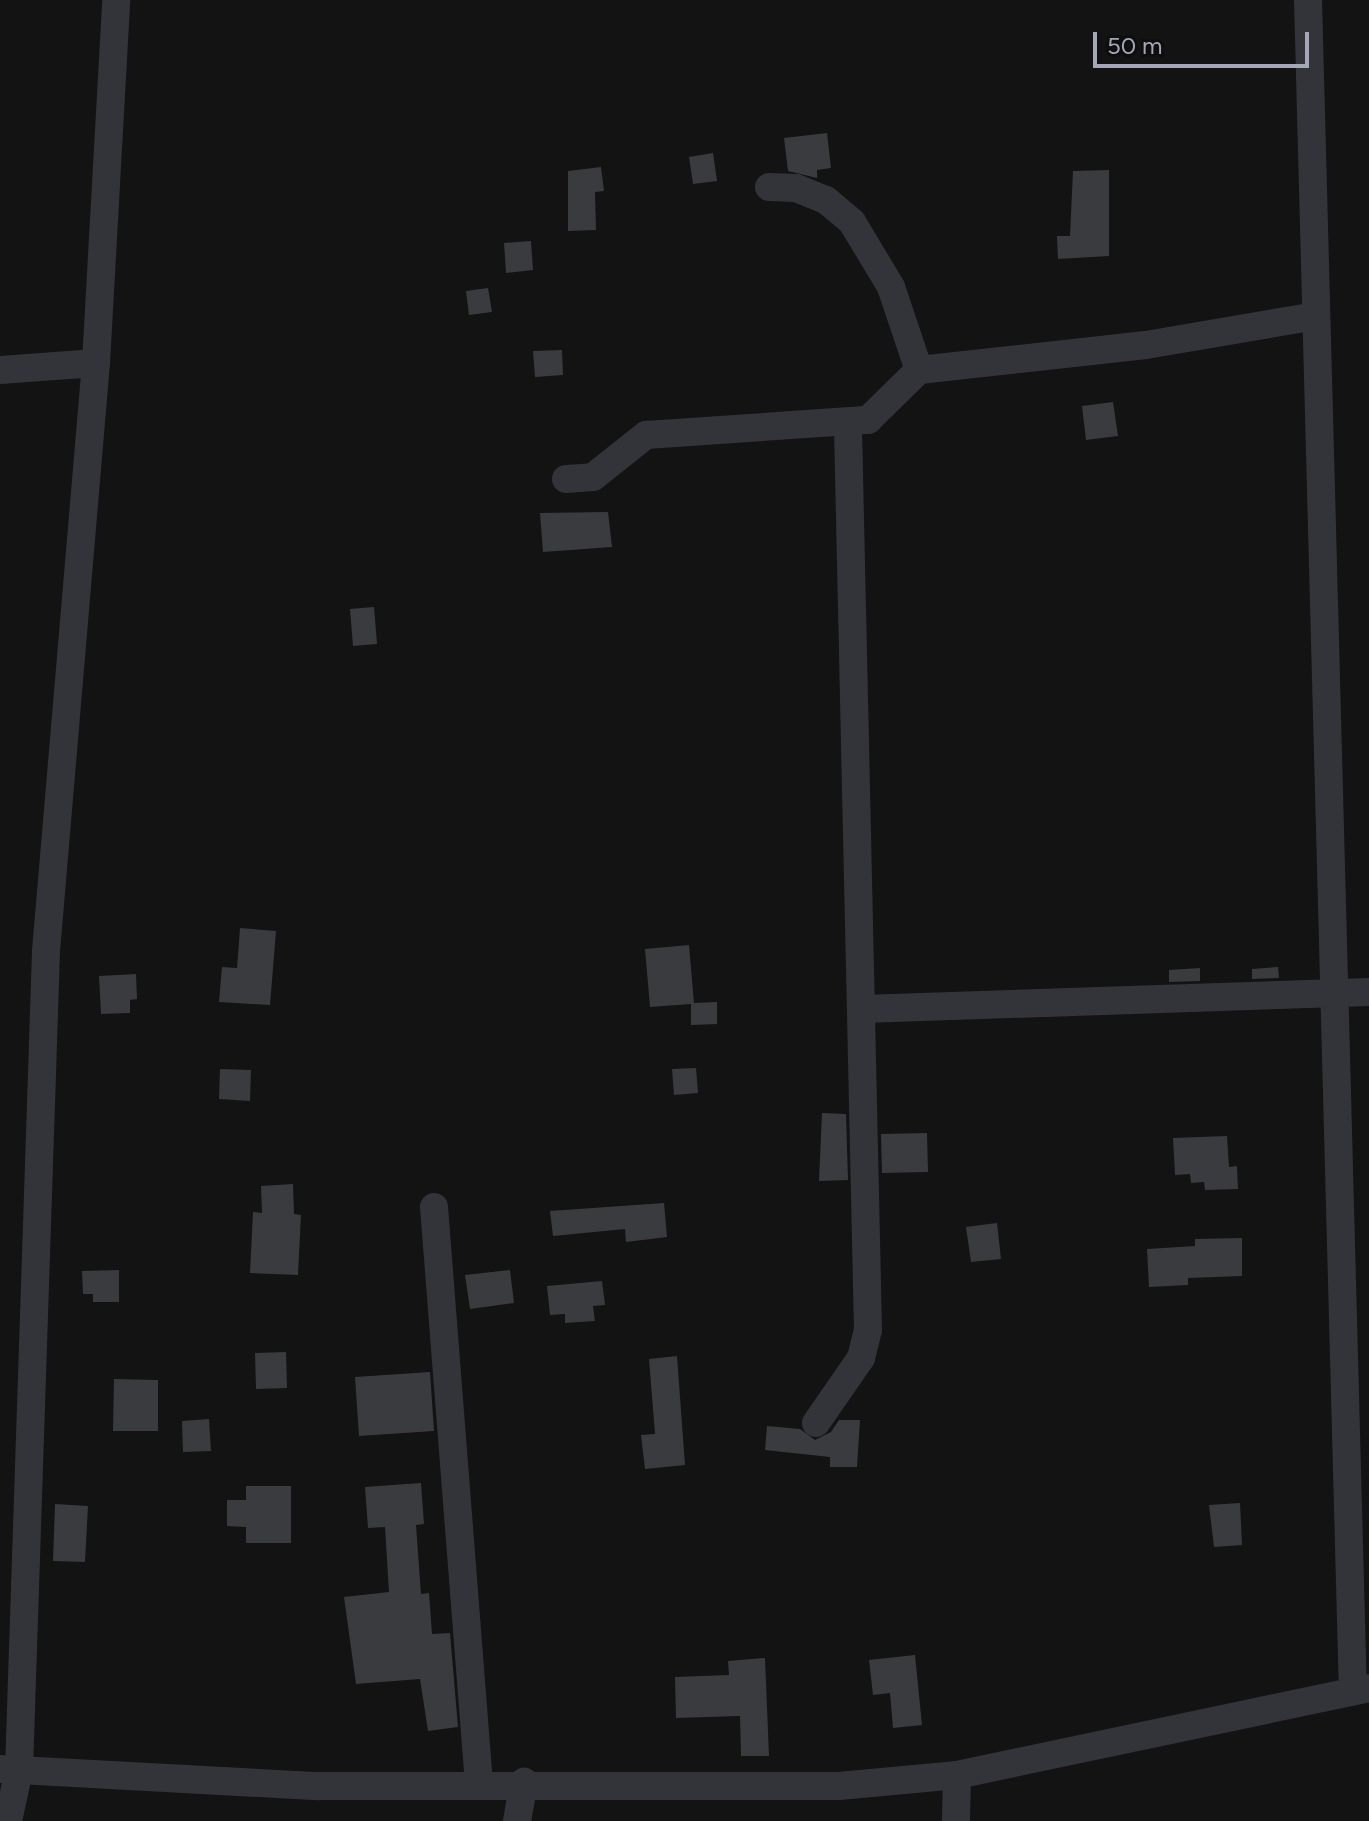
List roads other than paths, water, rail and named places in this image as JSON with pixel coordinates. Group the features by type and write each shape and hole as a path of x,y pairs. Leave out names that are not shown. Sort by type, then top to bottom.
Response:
{"street":[{"path":"8,1821 46,951 96,363 116,0"},
{"path":"9,1770 199,1783 524,1782 787,1788 957,1775 1361,1690 1334,993 1308,0"},
{"path":"769,187 796,188 826,200 852,222 891,287 919,370"},
{"path":"566,479 593,477 646,435 848,425 882,411 919,370 1146,345 1315,316"},
{"path":"0,370 96,363"},
{"path":"816,1423 861,1358 868,1330 848,425"},
{"path":"863,1009 1369,992"},
{"path":"434,1207 479,1784"},
{"path":"956,1821 957,1775"},
{"path":"517,1821 524,1782"}]}
